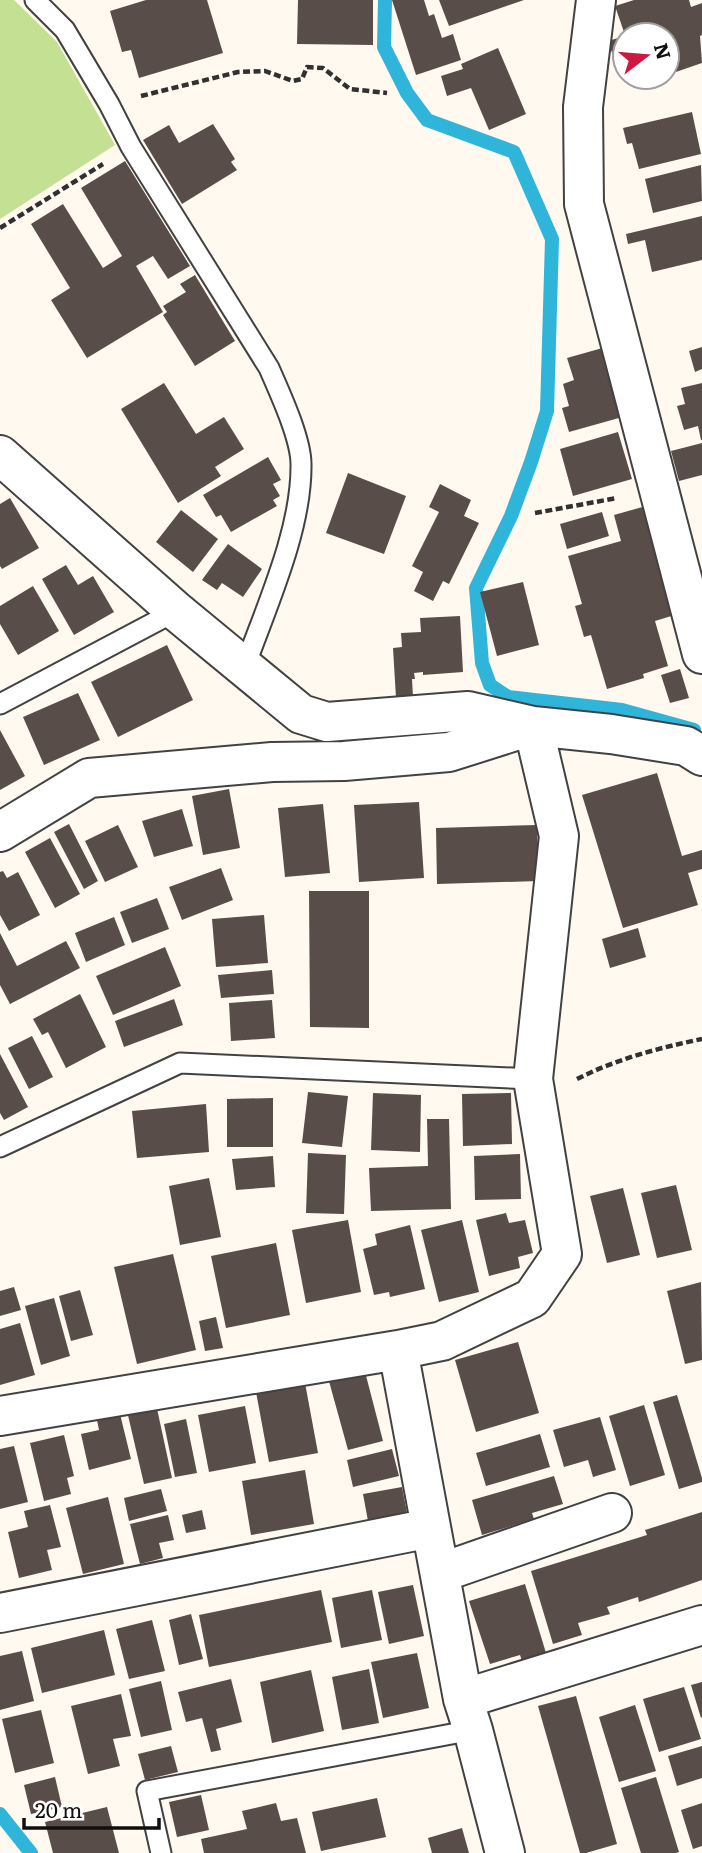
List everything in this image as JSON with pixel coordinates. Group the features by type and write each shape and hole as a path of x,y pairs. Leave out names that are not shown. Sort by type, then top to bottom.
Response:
{"street":[{"path":"596,0 583,107 584,204 702,654"},
{"path":"0,455 176,611 301,714 327,722 468,711 533,726 611,734 686,746 702,757"},
{"path":"0,832 89,778 272,762 344,761 449,752 533,726"},
{"path":"0,1416 442,1341 532,1298 562,1254 534,1086 559,836 533,726"},
{"path":"398,1350 468,1715 505,1853"},
{"path":"440,1573 612,1513"},
{"path":"0,1613 431,1528"},
{"path":"468,1715 702,1625"}],"lane":[{"path":"35,0 65,30 131,147 269,368 286,407 301,462 294,526 244,669"},
{"path":"0,704 176,611"},
{"path":"0,1147 180,1063 534,1086"},
{"path":"161,1853 147,1791 468,1715"}],"path":[{"path":"109,104 237,72 265,71 293,81 302,79 307,66 323,68 350,89 387,93"},
{"path":"0,228 131,147"},
{"path":"536,513 659,491"},
{"path":"534,1086 551,1091 604,1066 659,1047 702,1039"}],"green space":[{"path":"0,0 14,0 57,42 115,145 0,219"}],"building":[{"path":"146,0 207,0 223,53 139,78 131,50 122,52 110,11"},
{"path":"298,0 373,0 373,45 297,44"},
{"path":"392,0 424,0 429,16 434,14 442,38 453,34 461,60 416,75"},
{"path":"439,0 524,0 449,26"},
{"path":"634,0 689,0 691,7 702,3 702,63 681,70 681,21 620,21 615,6"},
{"path":"498,48 526,114 489,130 471,88 447,96 441,76 463,69 461,64"},
{"path":"692,112 701,154 639,169 632,143 627,144 623,128"},
{"path":"213,124 235,159 231,162 237,170 182,204 143,140 169,125 179,143"},
{"path":"125,161 190,266 168,279 153,256 136,266 163,312 87,358 51,300 70,288 31,224 63,204 103,268 122,256 81,188"},
{"path":"701,165 702,201 653,213 645,179"},
{"path":"702,216 702,260 652,272 645,240 628,244 626,234"},
{"path":"195,275 235,341 195,366 163,315 167,312 163,306 186,292 180,284"},
{"path":"606,347 626,416 569,432 562,408 569,406 563,384 574,380 567,358"},
{"path":"702,347 702,369 695,372 689,351"},
{"path":"164,383 196,434 224,417 244,449 215,467 221,476 178,503 121,409"},
{"path":"702,383 701,440 698,426 684,430 677,406 685,404 681,388"},
{"path":"618,432 632,479 573,496 560,449"},
{"path":"702,443 702,475 679,481 671,451"},
{"path":"268,457 281,480 273,484 280,496 273,500 277,506 231,532 221,515 216,517 203,495"},
{"path":"348,473 406,496 384,554 326,533"},
{"path":"440,484 471,500 464,516 479,523 449,584 443,581 433,601 414,591 423,572 412,566 439,512 429,507"},
{"path":"10,498 39,548 2,569 0,504"},
{"path":"646,506 678,614 655,621 668,666 643,674 644,678 607,689 591,635 584,637 575,606 582,604 568,556 621,541 614,515"},
{"path":"181,510 218,539 193,572 156,542"},
{"path":"602,512 609,536 567,549 560,524"},
{"path":"228,544 262,569 243,597 222,583 217,590 202,580"},
{"path":"66,565 78,585 93,576 114,612 74,635 42,579"},
{"path":"523,582 539,645 497,656 480,592"},
{"path":"33,586 59,631 18,655 0,624 0,606"},
{"path":"460,616 463,672 423,675 423,672 414,673 413,697 396,698 393,648 402,647 401,633 421,632 420,618"},
{"path":"167,645 193,700 118,737 91,682"},
{"path":"680,669 689,698 670,703 661,675"},
{"path":"78,693 100,740 44,765 23,717"},
{"path":"0,730 25,776 0,790"},
{"path":"657,773 682,856 702,850 702,869 688,873 698,905 623,928 582,795"},
{"path":"229,789 240,848 203,855 192,796"},
{"path":"419,802 424,878 359,882 354,805"},
{"path":"323,804 330,873 285,877 278,808"},
{"path":"182,809 193,846 154,857 142,821"},
{"path":"69,824 98,881 84,889 54,832"},
{"path":"118,825 138,867 105,882 85,841"},
{"path":"537,825 539,881 437,884 436,828"},
{"path":"50,838 80,894 55,908 25,852"},
{"path":"221,868 233,900 182,920 169,887"},
{"path":"3,871 7,878 18,872 40,915 9,931 0,915 0,872"},
{"path":"309,891 369,891 369,1028 310,1027"},
{"path":"157,898 169,929 132,943 120,912"},
{"path":"264,915 268,963 216,967 212,919"},
{"path":"114,917 125,945 86,962 75,933"},
{"path":"638,928 646,957 610,968 602,939"},
{"path":"0,933 17,966 66,941 80,968 10,1004 0,985"},
{"path":"165,947 181,986 113,1015 96,976"},
{"path":"272,970 274,994 221,998 218,975"},
{"path":"80,994 106,1047 66,1068 48,1032 42,1035 33,1019"},
{"path":"174,999 183,1025 124,1047 115,1021"},
{"path":"272,1000 275,1038 231,1041 229,1003"},
{"path":"32,1036 53,1077 29,1089 8,1048"},
{"path":"0,1054 28,1107 4,1120 0,1113"},
{"path":"308,1092 348,1096 342,1147 302,1143"},
{"path":"373,1093 421,1095 420,1152 371,1150"},
{"path":"511,1093 512,1144 463,1146 462,1094"},
{"path":"273,1098 273,1147 227,1147 227,1099"},
{"path":"206,1104 209,1152 137,1158 132,1111"},
{"path":"427,1119 449,1119 451,1209 371,1211 369,1168 428,1166"},
{"path":"308,1153 346,1155 344,1214 306,1213"},
{"path":"520,1154 521,1199 475,1200 474,1156"},
{"path":"273,1156 275,1187 236,1190 232,1159"},
{"path":"209,1178 221,1237 180,1245 169,1186"},
{"path":"676,1185 692,1250 657,1258 641,1193"},
{"path":"623,1188 640,1255 607,1263 590,1196"},
{"path":"506,1213 509,1223 525,1220 533,1253 518,1257 520,1268 489,1276 476,1220"},
{"path":"348,1220 361,1292 306,1303 292,1230"},
{"path":"462,1220 479,1292 439,1302 421,1230"},
{"path":"410,1225 425,1289 390,1297 389,1292 374,1295 363,1249 377,1245 375,1234"},
{"path":"276,1243 290,1315 226,1328 211,1256"},
{"path":"173,1254 196,1350 137,1364 114,1267"},
{"path":"701,1282 702,1360 685,1364 667,1291"},
{"path":"14,1287 21,1310 0,1316 0,1291"},
{"path":"80,1290 93,1335 71,1341 59,1296"},
{"path":"54,1298 70,1356 41,1365 25,1306"},
{"path":"216,1317 223,1348 205,1351 199,1321"},
{"path":"20,1323 35,1375 0,1385 0,1329"},
{"path":"518,1342 539,1413 476,1432 455,1360"},
{"path":"363,1364 383,1441 348,1450 327,1374"},
{"path":"305,1383 318,1453 269,1462 256,1392"},
{"path":"677,1395 702,1478 702,1482 679,1489 653,1402"},
{"path":"156,1404 172,1478 144,1484 127,1411"},
{"path":"644,1405 665,1475 630,1486 609,1416"},
{"path":"245,1406 256,1463 209,1472 198,1415"},
{"path":"120,1414 131,1459 89,1470 81,1434 99,1430 97,1420"},
{"path":"600,1417 616,1470 593,1477 588,1460 564,1467 553,1430"},
{"path":"186,1419 197,1473 175,1477 164,1424"},
{"path":"540,1434 550,1467 486,1486 476,1453"},
{"path":"64,1435 74,1476 67,1478 71,1494 44,1501 30,1443"},
{"path":"14,1446 28,1502 0,1509 0,1449"},
{"path":"392,1449 399,1476 353,1487 347,1460"},
{"path":"305,1470 314,1524 251,1535 242,1481"},
{"path":"554,1476 563,1504 532,1513 534,1519 482,1535 472,1500"},
{"path":"402,1487 407,1513 368,1521 363,1494"},
{"path":"161,1489 167,1511 129,1521 124,1498"},
{"path":"108,1497 124,1564 83,1574 66,1508"},
{"path":"50,1505 61,1547 47,1550 52,1570 19,1578 8,1532 28,1527 24,1511"},
{"path":"202,1510 206,1529 186,1533 182,1515"},
{"path":"702,1512 702,1580 639,1602 638,1597 607,1607 610,1614 578,1623 582,1635 553,1644 531,1571 647,1535 645,1530"},
{"path":"168,1515 174,1540 159,1543 163,1558 140,1564 130,1524"},
{"path":"525,1584 546,1653 522,1661 520,1655 490,1664 469,1601"},
{"path":"413,1585 424,1636 389,1644 378,1592"},
{"path":"321,1590 332,1642 209,1667 199,1615"},
{"path":"372,1590 382,1640 341,1648 332,1598"},
{"path":"191,1614 203,1659 179,1665 169,1620"},
{"path":"152,1620 165,1671 129,1679 116,1629"},
{"path":"104,1630 115,1675 42,1693 31,1648"},
{"path":"22,1651 34,1701 0,1710 0,1656"},
{"path":"417,1653 429,1708 383,1718 371,1662"},
{"path":"369,1669 379,1723 342,1730 332,1677"},
{"path":"311,1670 324,1731 272,1743 260,1682"},
{"path":"231,1679 242,1722 216,1729 221,1750 211,1752 202,1718 186,1722 178,1692"},
{"path":"161,1681 172,1730 141,1737 129,1689"},
{"path":"702,1682 702,1717 701,1718 691,1685"},
{"path":"684,1687 701,1739 659,1752 643,1699"},
{"path":"121,1694 131,1736 113,1739 120,1766 88,1774 71,1706"},
{"path":"576,1696 617,1844 586,1853 580,1853 538,1706"},
{"path":"635,1705 656,1771 619,1782 599,1717"},
{"path":"41,1710 54,1763 15,1773 2,1719"},
{"path":"171,1746 178,1772 145,1780 138,1754"},
{"path":"702,1746 702,1778 677,1786 668,1756"},
{"path":"55,1777 62,1807 31,1814 24,1785"},
{"path":"656,1777 679,1852 676,1853 641,1853 621,1788"},
{"path":"201,1795 209,1830 177,1837 169,1802"},
{"path":"377,1798 386,1837 321,1851 312,1812"},
{"path":"276,1803 281,1821 297,1818 306,1853 204,1853 201,1839 247,1829 242,1811"},
{"path":"702,1803 702,1846 693,1849 681,1810"},
{"path":"107,1807 119,1853 53,1853 45,1822"},
{"path":"462,1828 469,1853 432,1853 428,1838"}],"waterway":[{"path":"385,0 384,47 407,93 427,120 514,152 552,239 547,411 511,516 476,588 482,663 490,685 508,697 622,710 694,730"},
{"path":"0,1814 31,1853"}]}
